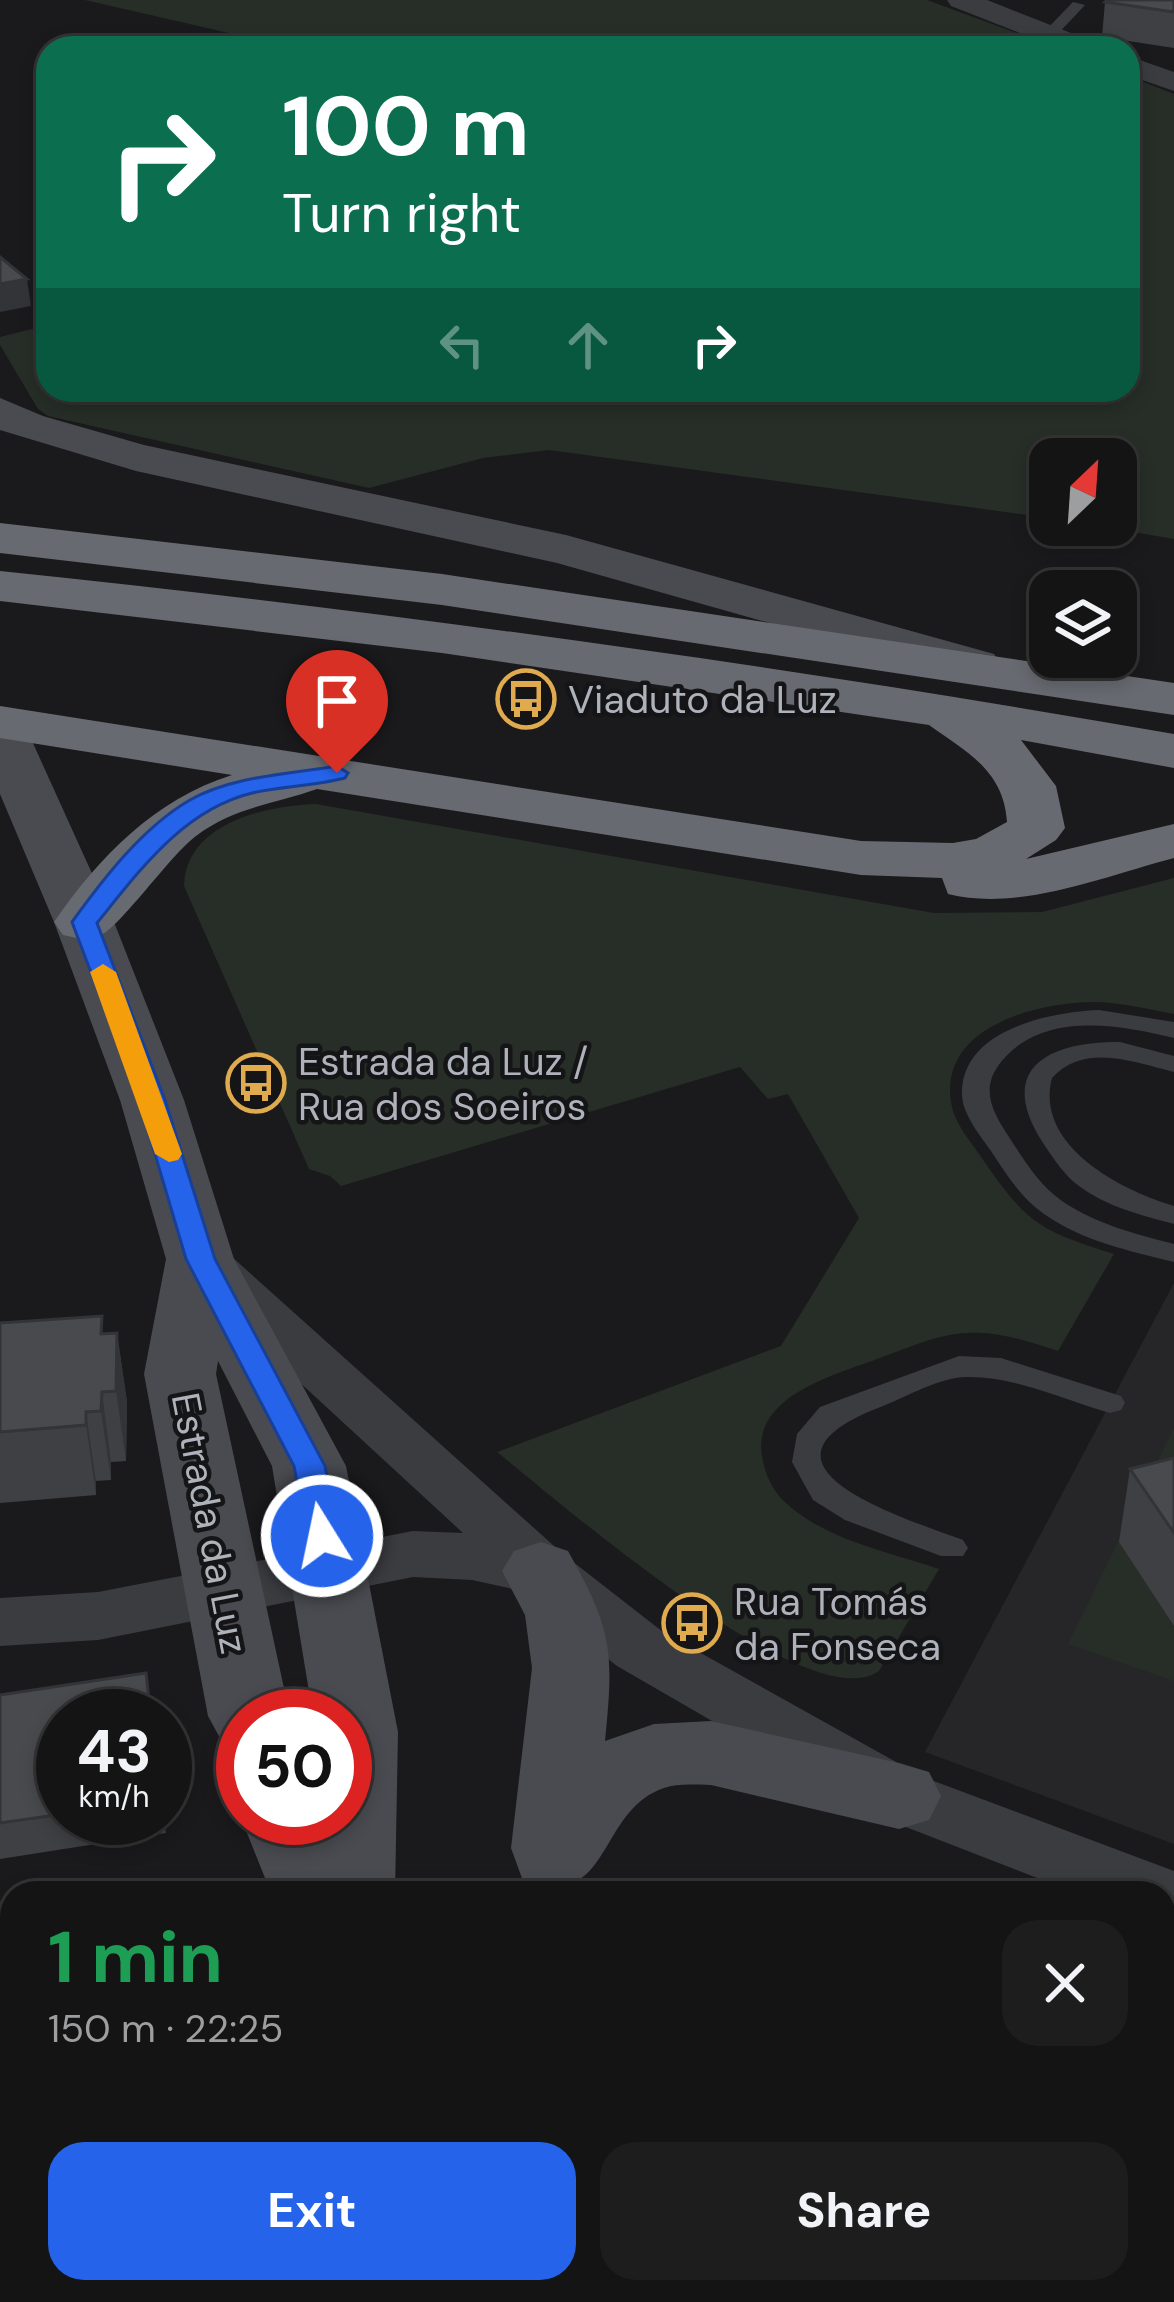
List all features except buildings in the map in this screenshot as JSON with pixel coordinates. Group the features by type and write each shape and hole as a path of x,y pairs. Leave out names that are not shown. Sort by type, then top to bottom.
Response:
{"highway":[{"path":"0,538 667,618 1174,699"},
{"path":"0,586 136,600 940,708 1174,751"},
{"path":"0,726 337,773 861,858 961,863 1012,849 1036,828 1036,795 1009,757 940,708"},
{"path":"84,922 145,849 198,805 246,787 337,773"},
{"path":"861,858 929,878 997,882 1174,842"}],"main road":[{"path":"0,412 27,426 136,457 566,550 1001,672"},
{"name":"Estrada da Luz","path":"0,726 84,922 152,1100 200,1259 310,1466 357,1732 352,1881"},
{"name":"Estrada da Luz","path":"200,1259 180,1374 244,1689"},
{"path":"541,1571 564,1615 572,1668 551,1875"},
{"path":"551,1875 602,1785 646,1756 711,1753 898,1796"},
{"path":"294,1845 309,1881"}],"street":[{"path":"961,0 1049,35"},
{"path":"1140,69 1174,82"},
{"path":"200,1259 541,1571 640,1649 898,1796 1122,1881"},
{"path":"0,1622 98,1616 413,1554 472,1558 541,1571"}],"lane":[{"path":"1049,35 1078,5"},
{"path":"1174,1030 1123,1020 1052,1022 1003,1043 978,1077 974,1092 1015,1169 1049,1205 1083,1227 1174,1253"},
{"path":"1174,1064 1123,1051 1092,1050 1052,1064 1038,1075 1031,1090 1034,1108 1085,1178 1114,1194 1174,1215"},
{"path":"952,1548 856,1512 824,1492 807,1462 812,1434 831,1414 958,1366 1000,1367 1109,1403"}],"shaded area":[{"path":"85,0 927,0 1024,36 230,36"},
{"path":"1140,81 1174,94 1174,539 1137,533 1137,438 1029,438 1029,515 549,450 483,458 369,488 48,416 38,409 0,345 0,337 36,328 36,402 1140,402"},
{"path":"316,804 934,913 1042,912 1174,878 1174,1014 1092,1002 1017,1015 973,1040 958,1058 951,1080 952,1107 960,1126 1022,1209 1049,1229 1114,1254 1058,1351 991,1334 934,1339 801,1390 770,1417 762,1435 770,1482 803,1516 859,1544 939,1569 879,1671 845,1678 798,1664 743,1636 626,1555 497,1452 781,1346 859,1218 788,1094 768,1099 740,1067 341,1186 330,1176 309,1169 184,886 188,864 213,833 252,814"},
{"path":"1174,1283 1174,1844 925,1752"},
{"path":"1174,1428 1174,1681 1068,1644"}],"slow traffic":[{"path":"103,972 169,1154"}],"place":[{"name":"Viaduto da Luz","path":"526,699"},
{"name":"Estrada da Luz / Rua dos Soeiros","path":"256,1083"},
{"name":"Rua Tomás da Fonseca","path":"692,1623"}],"route":[{"path":"322,1536 310,1466 200,1259 152,1100 84,922 145,849 198,805 246,787 337,773"}]}
